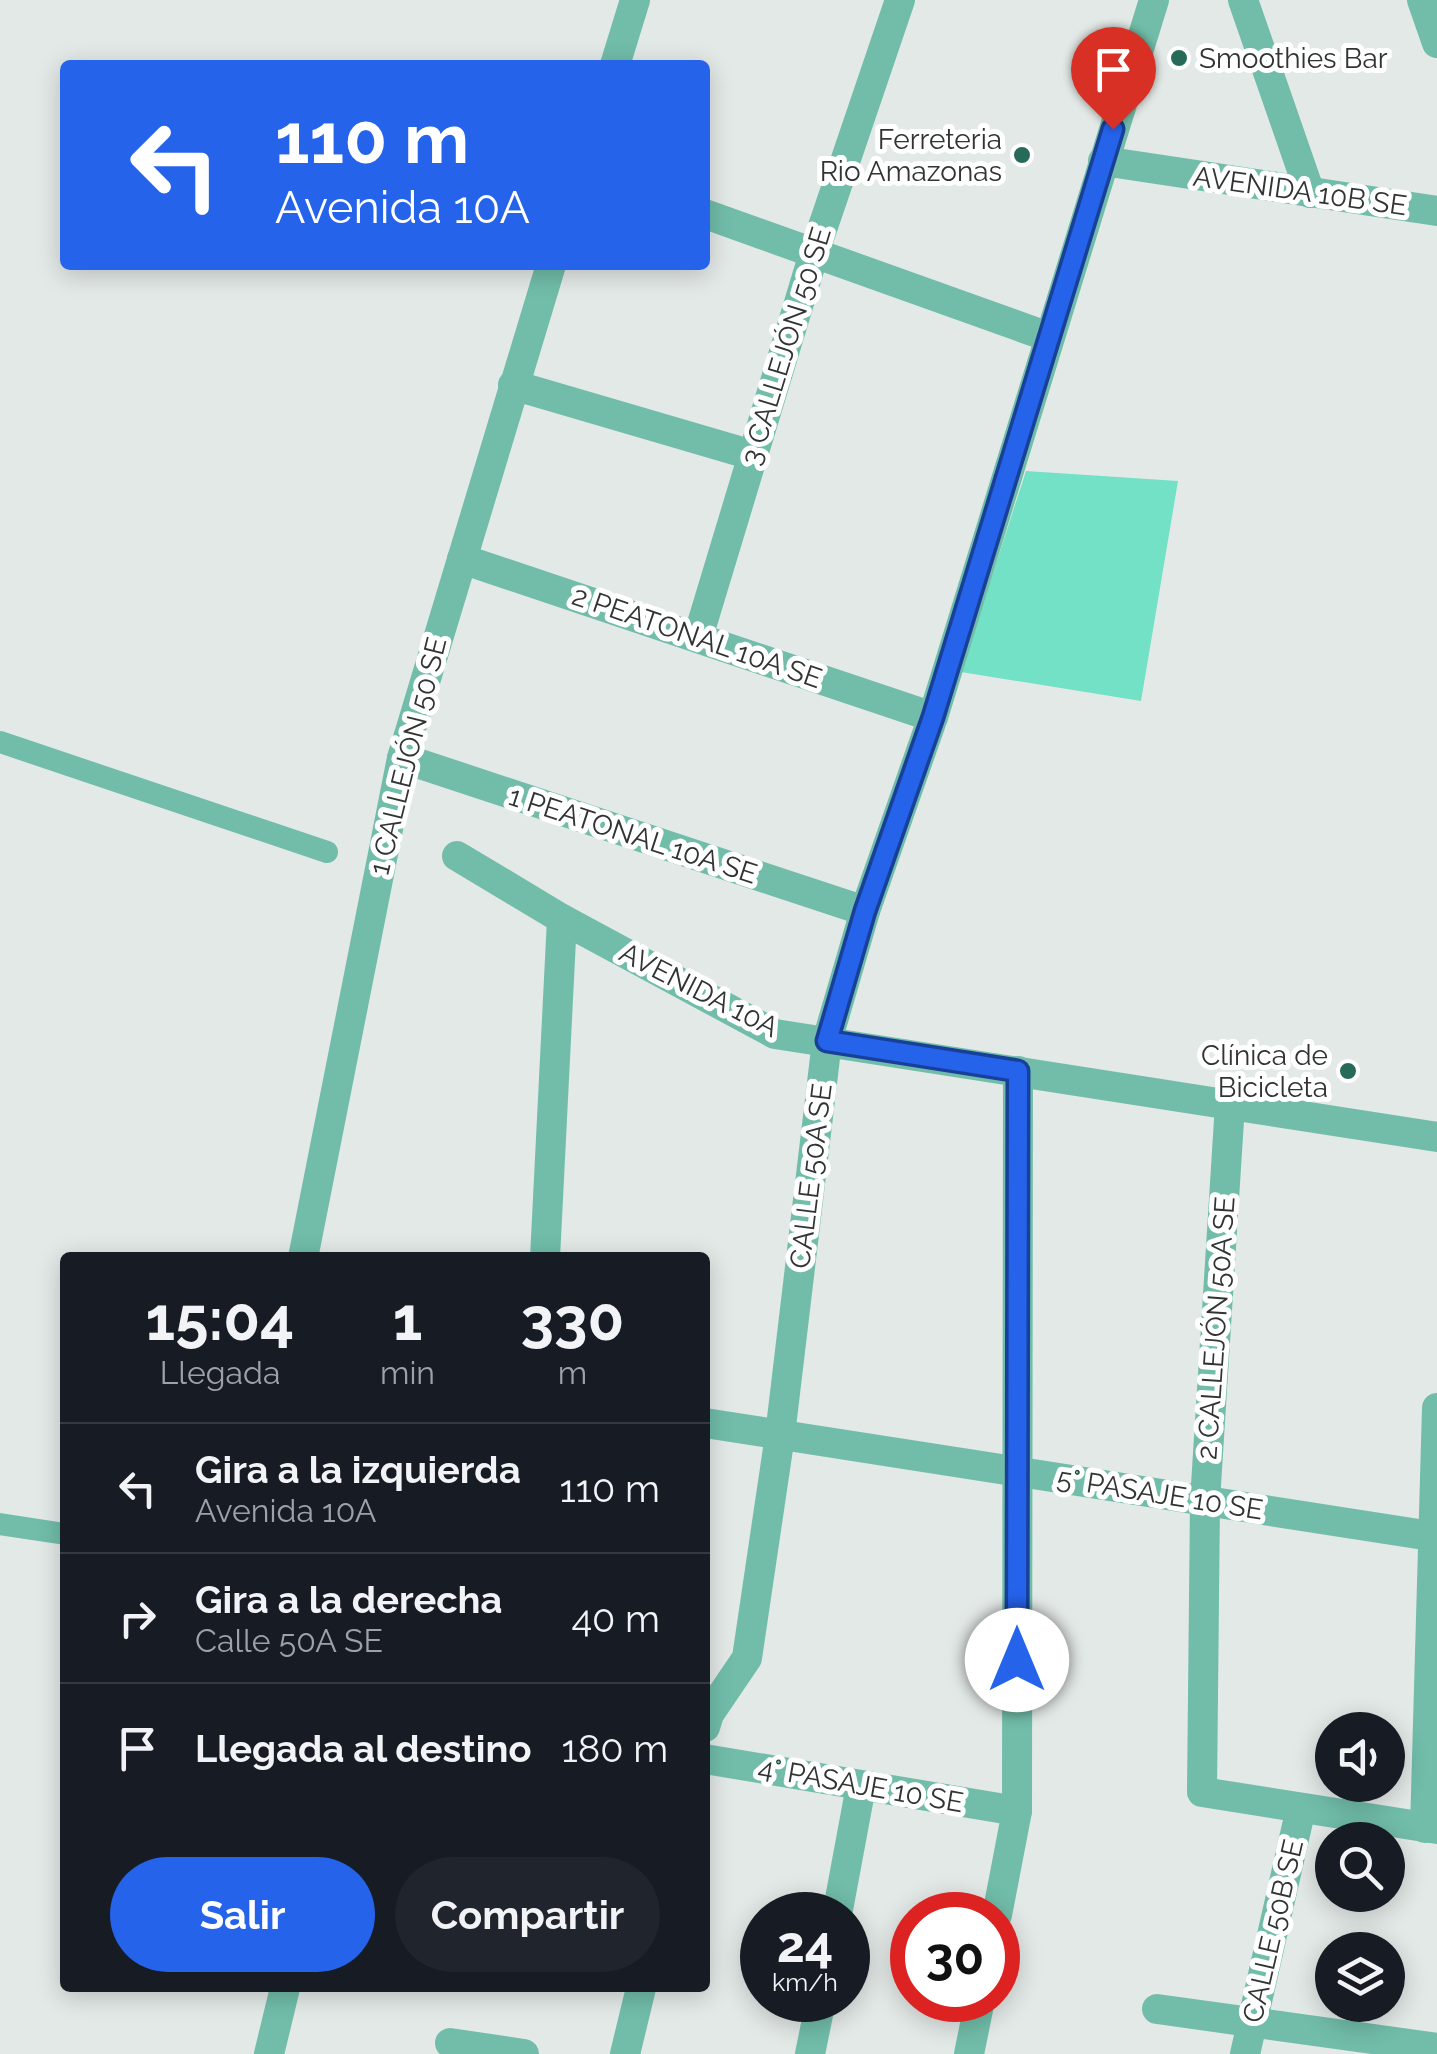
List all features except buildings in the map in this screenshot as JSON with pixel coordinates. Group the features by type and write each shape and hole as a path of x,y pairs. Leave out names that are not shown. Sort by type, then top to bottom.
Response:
{"street":[{"path":"617,60 635,0"},
{"name":"3 CALLEJÓN 50 SE","path":"698,637 814,250 900,0"},
{"name":"CALLE 50A SE","path":"710,1712 747,1658 780,1434 827,1041 865,911 933,717 1154,0"},
{"path":"1243,0 1310,193"},
{"path":"1422,0 1437,43"},
{"name":"AVENIDA 10B SE","path":"1103,161 1437,210"},
{"path":"710,216 1049,337"},
{"name":"1 CALLEJÓN 50 SE","path":"304,1252 402,758 550,270"},
{"path":"514,384 752,455"},
{"name":"2 PEATONAL 10A SE","path":"462,559 933,717"},
{"name":"1 PEATONAL 10A SE","path":"402,758 865,911"},
{"name":"AVENIDA 10A","path":"457,856 562,919 776,1034 1437,1137"},
{"path":"545,1252 562,919"},
{"path":"1001,1892 1017,1811 1018,1071"},
{"name":"2 CALLEJÓN 50A SE","path":"1230,1104 1205,1500 1202,1792 1301,1808"},
{"path":"1301,1808 1431,1828 1437,1408"},
{"name":"5° PASAJE 10 SE","path":"710,1424 1434,1536"},
{"name":"4° PASAJE 10 SE","path":"710,1760 1017,1811"},
{"path":"840,1892 861,1786"},
{"name":"CALLE 50B SE","path":"1246,2054 1301,1808"},
{"path":"270,2054 284,1992"},
{"path":"625,2054 640,1992"},
{"path":"1156,2009 1437,2048"},
{"path":"810,2054 816,2022"},
{"path":"970,2054 976,2022"},
{"path":"450,2042 524,2054"}],"lane":[{"path":"0,742 327,852"},
{"path":"0,1524 60,1533"}],"green space":[{"path":"1026,471 1178,481 1141,701 961,672"}],"place":[{"name":"Smoothies Bar","path":"1179,58"},
{"name":"Ferreteria Rio Amazonas","path":"1022,155"},
{"name":"Clínica de Bicicleta","path":"1348,1071"}],"route":[{"path":"1017,1660 1018,1071 827,1041 865,911 933,717 1113,129"}]}
